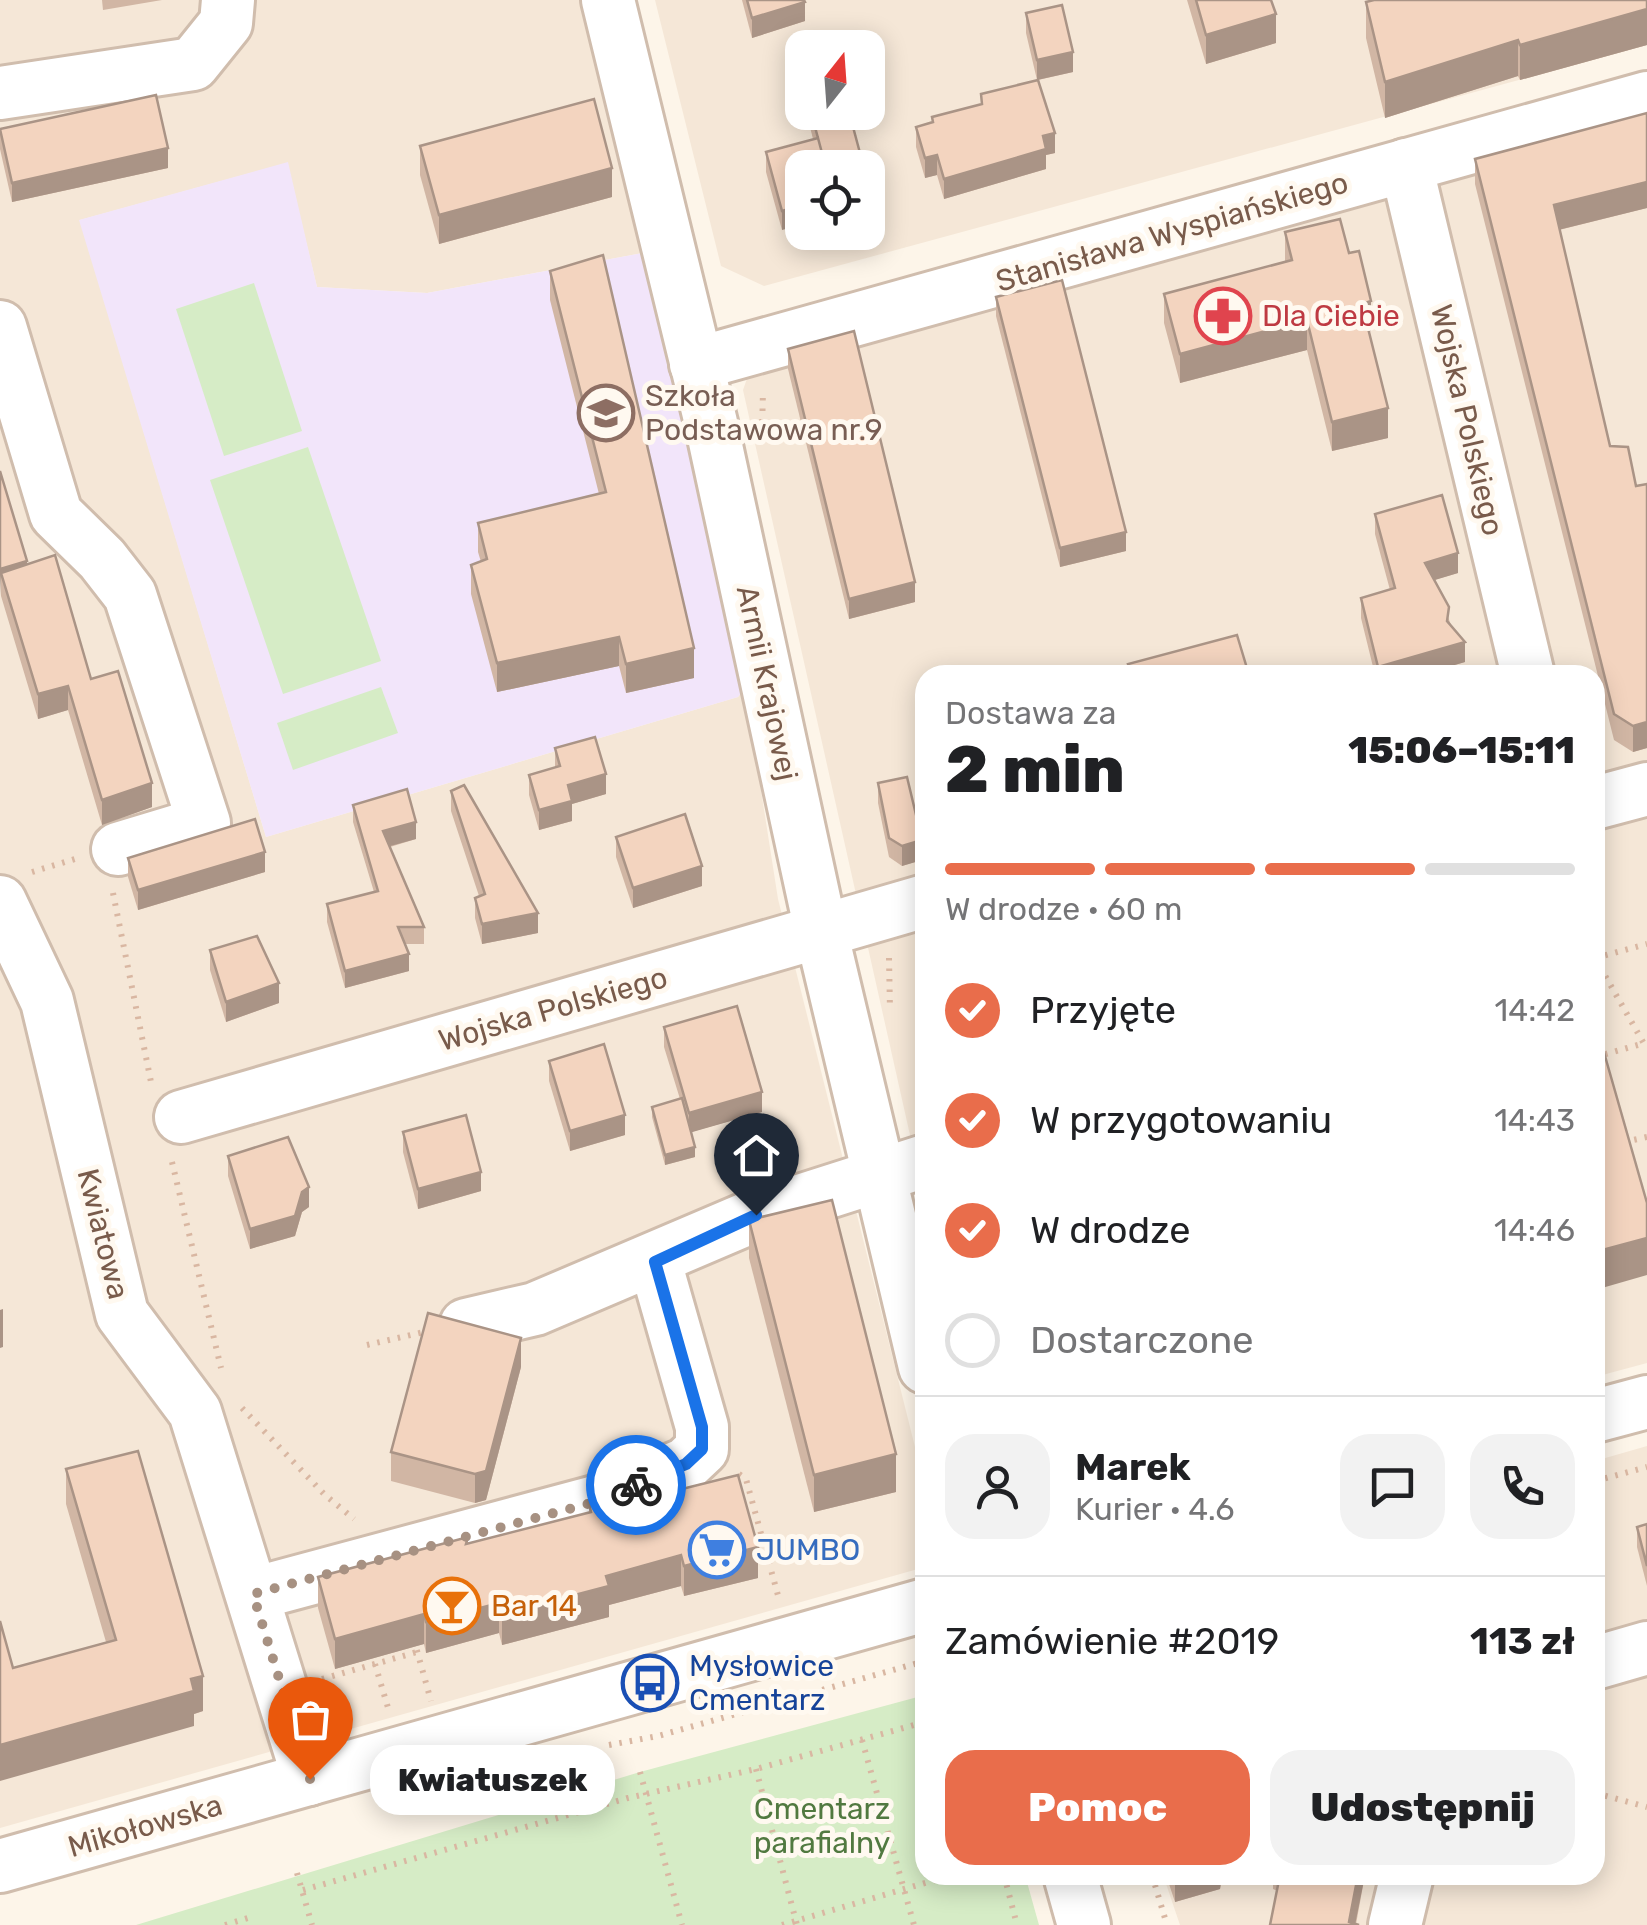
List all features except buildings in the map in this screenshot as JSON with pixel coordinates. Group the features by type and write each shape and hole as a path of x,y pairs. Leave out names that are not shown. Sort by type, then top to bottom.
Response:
{"street":[{"path":"0,94 193,64 226,22 228,0"},
{"name":"Armii Krajowej","path":"608,0 696,364 821,931 902,1168 915,1280"},
{"name":"Stanisława Wyspiańskiego","path":"696,364 1647,98"},
{"name":"Wojska Polskiego","path":"1406,165 1526,665"},
{"path":"0,327 56,514 102,558 130,595 204,823 105,865"},
{"path":"1605,800 1647,789"},
{"name":"Kwiatowa","path":"9,889 46,1001 122,1314 196,1412 310,1779"},
{"name":"Wojska Polskiego","path":"169,1125 915,904"},
{"path":"466,1326 536,1309 569,1292 655,1262 756,1215 902,1168"},
{"path":"253,1594 595,1502 686,1464 702,1449 702,1427 655,1262"},
{"path":"1605,1413 1647,1402"},
{"name":"Mikołowska","path":"0,1866 915,1609"},
{"path":"1605,1660 1647,1648"},
{"path":"1073,1885 1084,1925"},
{"path":"1395,1925 1405,1885"}],"path":[{"path":"9,889 105,865 169,1125 224,1382"},
{"path":"1605,955 1647,944"},
{"path":"1605,975 1646,1046 1605,1055"},
{"path":"1620,1144 1647,1137"},
{"path":"367,1345 395,1338"},
{"path":"235,1401 338,1508 375,1531 392,1557"},
{"path":"702,1449 746,1479 780,1604"},
{"path":"1605,1478 1647,1466"},
{"path":"412,1633 431,1702"},
{"path":"283,1690 418,1652"},
{"path":"376,1664 390,1717"},
{"path":"870,1676 915,1664"},
{"path":"303,1890 645,1794 756,1769 915,1725"},
{"path":"862,1740 914,1925"},
{"path":"756,1769 797,1923"},
{"path":"640,1772 682,1925"},
{"path":"1605,1796 1647,1807"},
{"path":"297,1872 312,1925"},
{"path":"782,1925 918,1885"},
{"path":"1007,1885 1018,1925"},
{"path":"1155,1885 1167,1925"},
{"path":"226,1925 248,1918"}],"shaded area":[{"path":"0,0 584,0 648,252 427,293 317,287 287,163 80,220 266,837 738,697 745,688 778,899 915,1447 915,1570 0,1828"},
{"path":"655,0 1647,0 1647,45 764,286 721,266"},
{"path":"1647,80 1647,1363 1605,1374 1605,665 915,665 915,1157 743,390 750,370"},
{"path":"288,162 317,287 427,293 648,252 745,688 738,697 266,837 79,220"},
{"path":"1647,1446 1647,1925 1180,1925 1166,1885 1605,1885 1605,1458"}],"green space":[{"path":"254,283 302,431 224,456 176,309"},
{"path":"308,447 381,661 283,694 210,480"},
{"path":"381,687 398,733 293,770 277,723"},
{"name":"Cmentarz parafialny","path":"915,1698 915,1885 1028,1885 1039,1925 136,1925 640,1772"}],"way so far":[{"path":"310,1779 253,1594 595,1502 636,1485"}],"place":[{"name":"Dla Ciebie","path":"1223,316"},
{"name":"Szkoła Podstawowa nr.9","path":"606,413"},
{"name":"JUMBO","path":"717,1550"},
{"name":"Bar 14","path":"452,1606"},
{"name":"Mysłowice Cmentarz","path":"650,1683"},
{"name":"Kwiatuszek","path":"310,1779"}],"route":[{"path":"636,1485 686,1464 702,1449 702,1427 655,1262 756,1215"}]}
